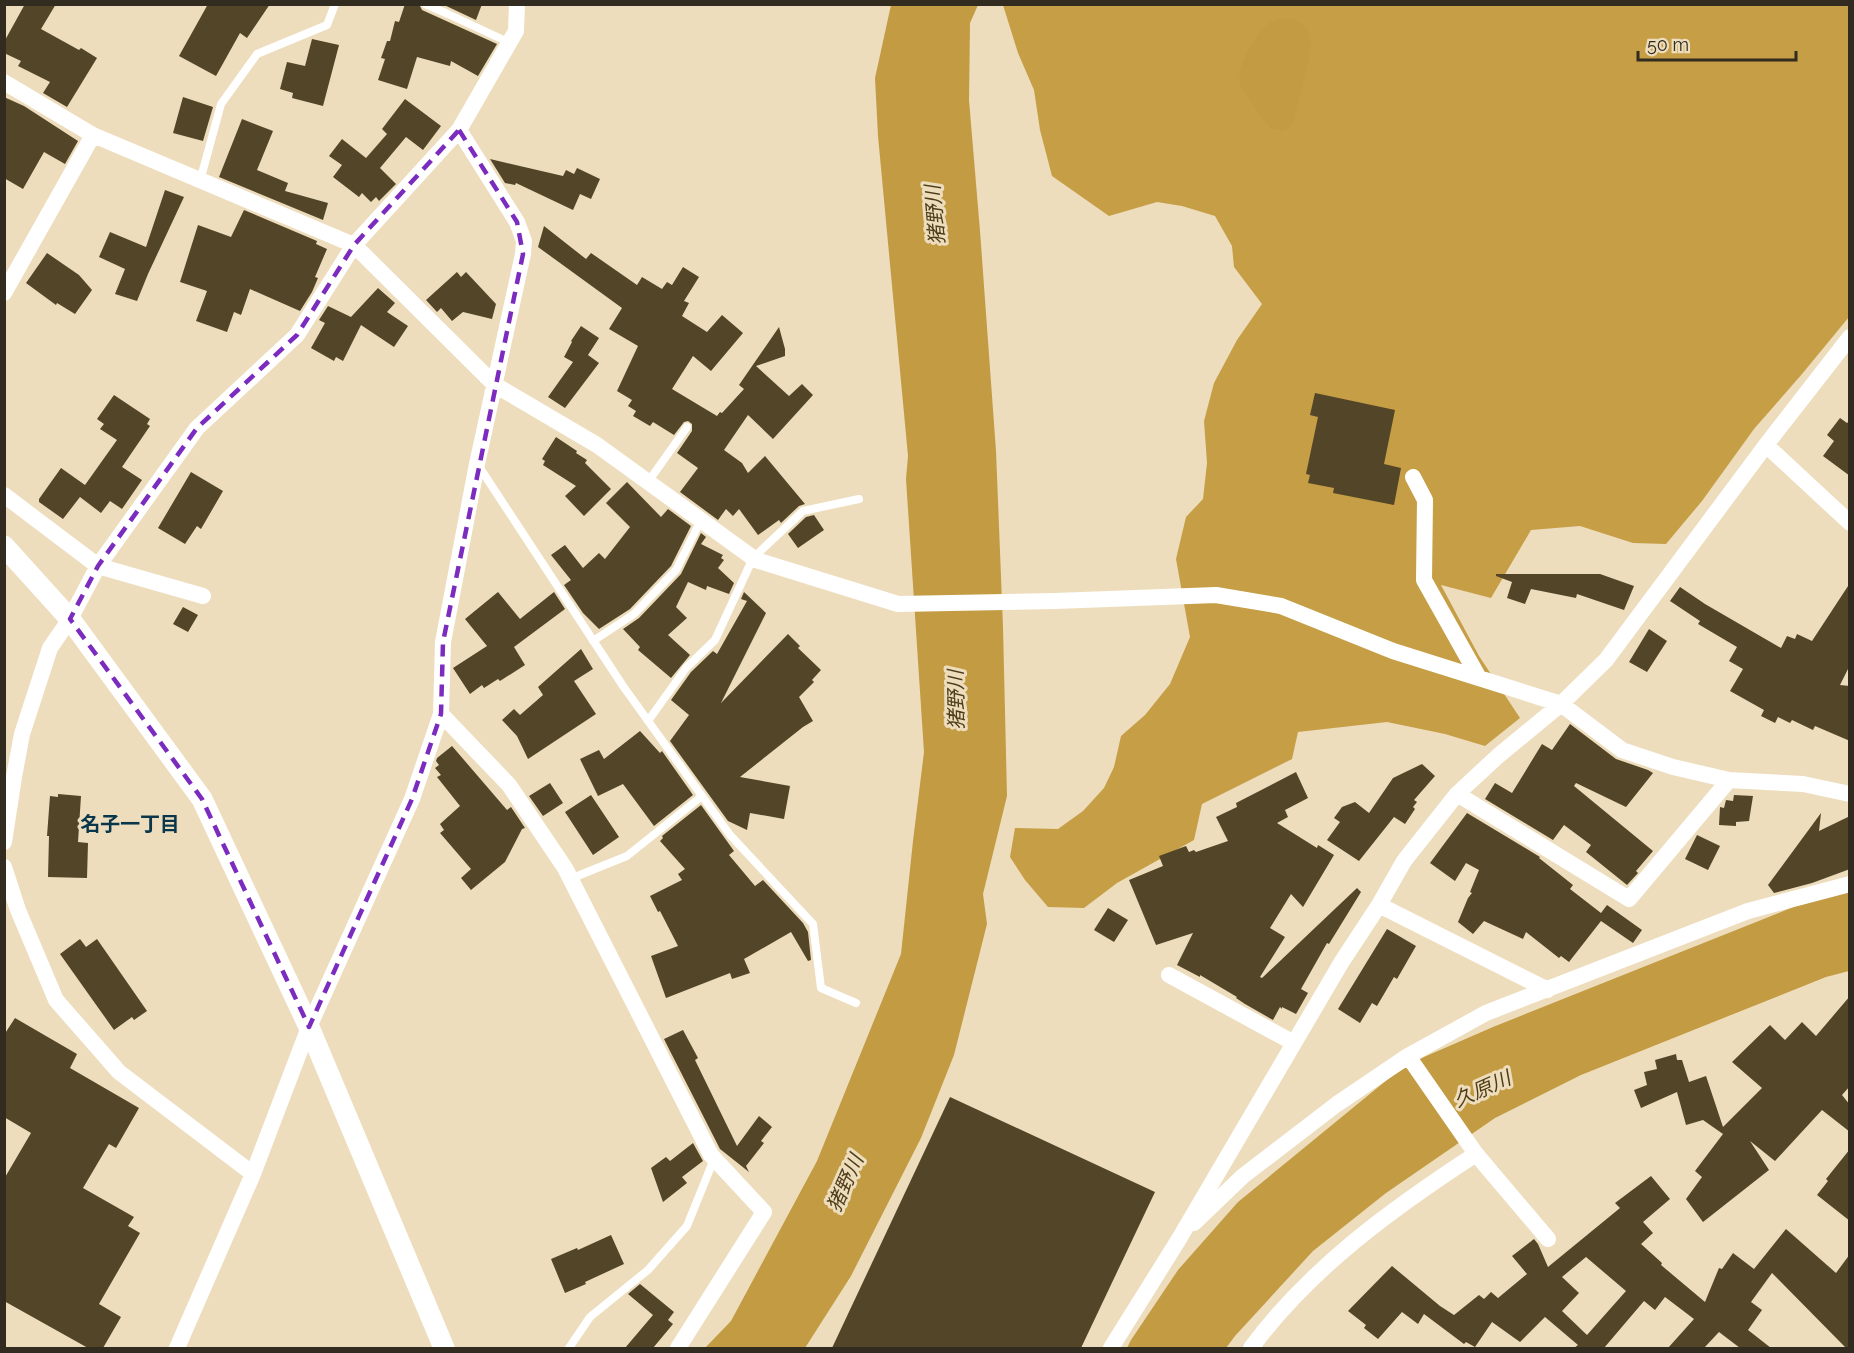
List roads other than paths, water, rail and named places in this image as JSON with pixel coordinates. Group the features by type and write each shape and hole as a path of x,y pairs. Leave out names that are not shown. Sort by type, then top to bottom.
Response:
{"street":[{"path":"4,842 22,734 50,648 70,619 98,566 197,428 297,335 354,245 459,130 516,31 517,4"},
{"path":"4,82 93,135 354,245 495,385 597,445 753,558 898,604 1216,595 1281,606 1393,651 1561,704 1622,750 1673,767 1729,780 1803,784 1850,794"},
{"path":"177,1348 253,1174 309,1027 412,799 441,714 443,642 477,464 524,241 517,222 459,130"},
{"path":"4,292 93,135"},
{"path":"1111,1348 1179,1239 1341,963 1379,905 1404,861 1457,794 1498,756 1561,704 1606,660 1766,445 1850,337"},
{"path":"1766,445 1850,523"},
{"path":"1413,477 1425,500 1424,580 1479,678"},
{"path":"4,495 98,566 203,596"},
{"path":"4,546 70,619 202,799 309,1027 444,1348"},
{"path":"441,714 509,785 570,879 711,1155 764,1212 678,1348"},
{"path":"1457,794 1629,900 1729,780"},
{"path":"4,867 18,910 56,1000 119,1072 253,1174"},
{"path":"1179,1239 1243,1176 1337,1104 1408,1056 1486,1013 1748,911 1850,884"},
{"path":"1379,905 1548,990"},
{"path":"1168,975 1294,1043"},
{"path":"1408,1056 1476,1154 1548,1239"},
{"path":"1251,1348 1310,1280 1373,1226 1476,1154"}],"lane":[{"path":"200,181 221,104 257,54 327,25 335,4"},
{"path":"425,4 508,42"},
{"path":"648,482 687,427"},
{"path":"477,464 593,641 730,835 813,924 821,988 856,1003"},
{"path":"648,721 686,668 715,640 753,558 803,511 859,498"},
{"path":"593,641 634,614 676,570 701,520"},
{"path":"570,879 627,856 702,796"},
{"path":"569,1348 590,1317 648,1270 687,1226 714,1159"}],"water":[{"name":"猪野川","path":"891,5 978,5 970,23 969,100 996,451 1007,796 983,894 987,924 954,1055 921,1138 851,1276 805,1348 705,1348 731,1321 817,1161 901,954 924,752 906,479 908,456 878,136 875,78"},
{"path":"1284,18 1293,19 1305,26 1310,34 1311,44 1295,118 1290,127 1283,131 1270,128 1241,88 1240,77 1244,60 1258,35 1272,22"},
{"name":"久原川","path":"1849,892 1849,971 1826,977 1581,1075 1495,1118 1386,1193 1313,1251 1226,1348 1127,1348 1178,1270 1238,1202 1393,1075 1424,1057 1493,1027 1796,906"}],"district":[{"name":"名子一丁目","path":"130,824"}]}
